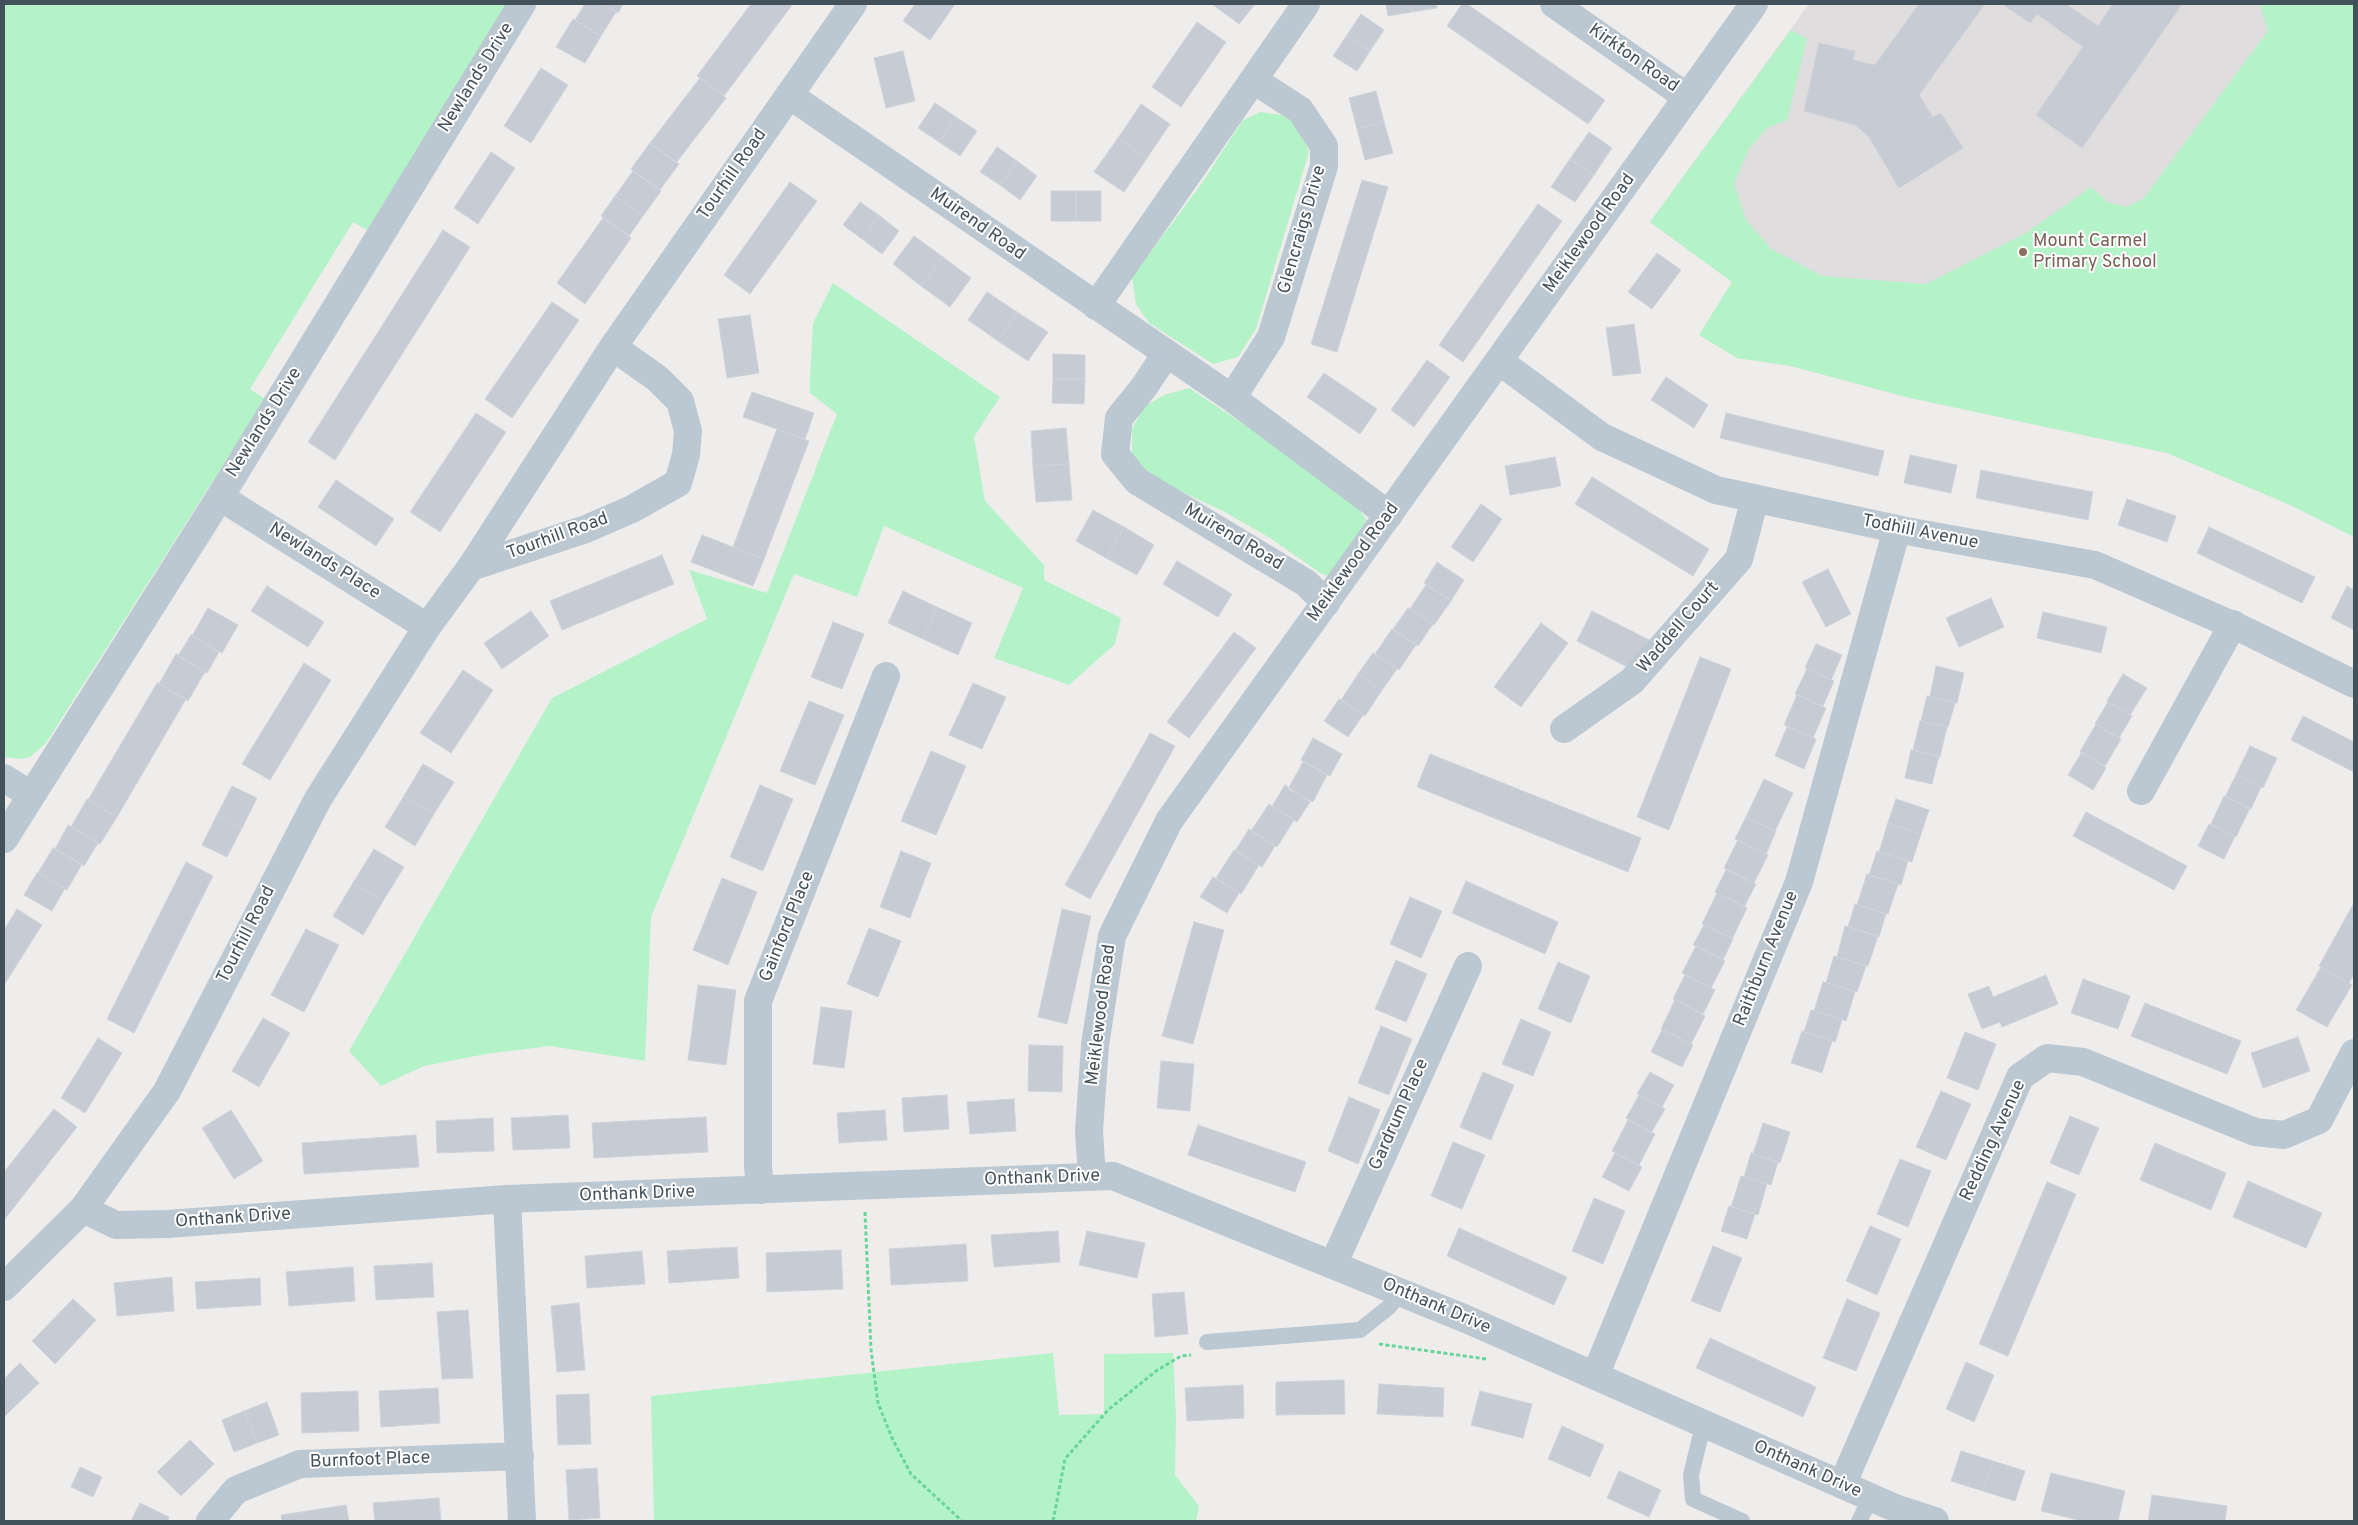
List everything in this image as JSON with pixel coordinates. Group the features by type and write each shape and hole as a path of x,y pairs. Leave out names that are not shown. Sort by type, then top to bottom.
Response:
{"street":[{"name":"Newlands Drive","path":"4,839 220,497 522,4"},
{"name":"Tourhill Road","path":"4,1287 83,1209 167,1090 318,798 427,627 471,567 613,347 853,4"},
{"path":"1096,306 1306,4"},
{"name":"Kirkton Road","path":"1554,4 1688,97"},
{"name":"Meiklewood Road","path":"1092,1177 1089,1131 1095,1045 1112,936 1169,821 1754,4"},
{"name":"Glencraigs Drive","path":"1232,398 1271,337 1324,166 1324,146 1300,110 1254,81"},
{"name":"Muirend Road","path":"789,95 1232,398 1389,515"},
{"name":"Tourhill Road","path":"471,567 586,529 632,509 678,483 686,455 688,431 680,401 658,379 613,347"},
{"name":"Muirend Road","path":"1166,354 1144,388 1119,418 1114,454 1137,481 1306,583 1326,602"},
{"name":"Todhill Avenue","path":"1499,361 1602,437 1716,490 1897,529 2095,565 2232,624 2354,684"},
{"name":"Newlands Place","path":"220,497 427,627"},
{"name":"Waddell Court","path":"1564,729 1632,681 1739,559 1755,498"},
{"name":"Raithburn Avenue","path":"1595,1376 1799,882 1897,529"},
{"path":"2141,791 2232,624"},
{"name":"Gainford Place","path":"760,1190 758,1166 758,1000 886,676"},
{"path":"4,778 31,795"},
{"name":"Gardrum Place","path":"1333,1264 1468,966"},
{"name":"Redding Avenue","path":"1842,1485 2020,1077 2047,1058 2084,1062 2255,1132 2284,1135 2319,1120 2354,1053"},
{"name":"Onthank Drive","path":"83,1209 116,1225 167,1224 508,1199 1113,1176 1400,1292 1842,1485 1865,1510 1935,1521"},
{"path":"508,1199 522,1521"},
{"name":"Burnfoot Place","path":"210,1521 236,1490 300,1464 520,1456"}],"lane":[{"path":"1203,1348 1360,1330 1389,1307 1400,1292"},
{"path":"1707,1426 1700,1438 1691,1475 1692,1499 1742,1521"}],"path":[{"path":"864,1186 871,1350 878,1403 892,1438 911,1474 962,1521"},
{"path":"1375,1343 1490,1360"},
{"path":"1053,1521 1065,1459 1108,1410 1156,1371 1181,1356 1203,1348"}],"shaded area":[{"name":"Mount Carmel Primary School","path":"1809,4 2354,4 2354,537 2288,504 2167,453 1906,397 1791,366 1737,358 1699,335 1732,282 1650,222"}],"green space":[{"path":"4,4 510,4 369,231 353,222 250,389 265,399 46,743 30,757 20,759 4,757"},
{"name":"Mount Carmel Primary School","path":"2260,4 2354,4 2354,537 2288,504 2167,453 1906,397 1791,366 1737,358 1699,335 1732,282 1650,222 1791,30 1807,39 1787,120 1767,128 1748,150 1734,184 1746,220 1771,249 1822,276 1926,284 2026,233 2091,187 2107,202 2126,207 2143,199 2268,31"},
{"path":"1260,112 1283,115 1299,127 1309,152 1256,329 1238,357 1213,364 1149,323 1136,304 1132,277 1202,183 1243,120"},
{"path":"833,283 1000,397 974,437 985,501 1044,565 1044,580 1121,618 1115,644 1069,685 994,658 1023,588 884,526 857,597 794,574 651,917 645,1061 550,1046 486,1054 424,1066 381,1086 349,1051 552,698 707,619 689,570 767,593 837,414 810,393 813,323"},
{"path":"1189,388 1266,439 1353,501 1368,522 1334,576 1323,575 1270,538 1223,511 1143,474 1132,455 1132,429 1144,407 1164,395"},
{"path":"1053,1353 1059,1415 1104,1414 1104,1354 1173,1353 1176,1416 1175,1475 1199,1506 1196,1521 654,1521 651,1396"}],"building":[{"path":"585,4 603,4 616,12 601,36 575,20"},
{"path":"603,4 623,4 618,13"},
{"path":"751,4 792,5 724,96 697,76"},
{"path":"915,4 955,4 930,40 903,21"},
{"path":"1212,4 1255,4 1239,24"},
{"path":"1386,4 1411,4 1412,12 1388,16"},
{"path":"1411,4 1436,4 1437,8 1412,12"},
{"path":"1462,4 1467,4 1605,100 1588,124 1447,26"},
{"path":"1919,4 1985,4 1919,95 1933,117 1941,113 1963,148 1899,188 1869,137 1855,125 1804,111 1819,43 1855,51 1853,60 1875,65"},
{"path":"2002,4 2066,4 2098,26 2113,4 2182,4 2082,148 2036,115 2083,47 2037,14 2030,23"},
{"path":"1361,14 1384,30 1370,51 1347,35"},
{"path":"573,19 601,36 585,63 556,47"},
{"path":"1197,22 1226,42 1181,107 1152,87"},
{"path":"1347,35 1370,51 1357,71 1333,56"},
{"path":"903,51 915,101 886,108 874,58"},
{"path":"541,68 568,85 531,143 504,126"},
{"path":"700,78 726,98 676,163 650,143"},
{"path":"1376,91 1384,122 1357,129 1349,98"},
{"path":"935,103 956,117 939,142 918,128"},
{"path":"1141,104 1170,124 1147,158 1118,138"},
{"path":"956,117 977,131 960,156 939,142"},
{"path":"1384,122 1393,153 1365,160 1357,129"},
{"path":"1589,132 1612,148 1594,175 1570,159"},
{"path":"1118,138 1147,158 1124,192 1094,172"},
{"path":"650,143 679,164 660,190 631,169"},
{"path":"997,147 1017,161 1000,185 980,172"},
{"path":"491,152 515,168 478,224 454,208"},
{"path":"1570,159 1594,175 1575,202 1551,187"},
{"path":"1017,161 1037,176 1020,200 1000,185"},
{"path":"633,171 661,191 643,216 615,196"},
{"path":"1362,180 1388,187 1337,352 1311,344"},
{"path":"790,182 817,201 750,294 724,275"},
{"path":"1051,191 1076,191 1076,221 1051,221"},
{"path":"1076,191 1101,191 1101,221 1076,221"},
{"path":"615,196 643,216 629,236 601,216"},
{"path":"860,202 880,216 862,239 843,225"},
{"path":"1538,204 1562,221 1463,362 1439,345"},
{"path":"880,216 899,231 882,254 862,239"},
{"path":"603,218 631,238 585,304 557,283"},
{"path":"443,230 470,247 335,460 308,442"},
{"path":"914,236 943,257 921,286 893,264"},
{"path":"1657,253 1681,270 1652,309 1628,292"},
{"path":"943,257 971,278 950,307 921,286"},
{"path":"987,292 1017,312 998,341 968,320"},
{"path":"552,302 579,320 512,418 485,399"},
{"path":"1017,312 1048,332 1028,361 998,341"},
{"path":"750,315 759,373 727,378 718,319"},
{"path":"1634,324 1641,373 1613,376 1606,328"},
{"path":"1053,354 1085,355 1085,379 1053,379"},
{"path":"1427,360 1450,377 1414,427 1391,410"},
{"path":"1324,373 1377,409 1360,434 1307,397"},
{"path":"1666,377 1708,405 1694,428 1651,400"},
{"path":"1053,379 1085,379 1084,404 1052,403"},
{"path":"752,392 814,413 805,439 743,417"},
{"path":"476,413 506,432 440,532 410,512"},
{"path":"1726,413 1884,451 1878,476 1720,438"},
{"path":"1066,428 1069,464 1033,466 1031,431"},
{"path":"777,429 809,441 764,559 733,547"},
{"path":"1910,455 1957,465 1951,493 1904,483"},
{"path":"1555,457 1561,486 1510,495 1505,466"},
{"path":"1069,464 1072,500 1036,502 1033,466"},
{"path":"1981,470 2093,492 2088,520 1976,498"},
{"path":"1592,477 1709,549 1693,576 1575,504"},
{"path":"336,480 394,519 376,546 318,507"},
{"path":"2127,499 2176,516 2167,542 2118,525"},
{"path":"1481,504 1502,519 1473,562 1451,547"},
{"path":"1093,510 1124,527 1106,558 1076,541"},
{"path":"1124,527 1154,545 1137,575 1106,558"},
{"path":"2209,527 2315,577 2302,603 2197,553"},
{"path":"702,535 764,559 753,586 691,562"},
{"path":"662,555 674,584 562,630 550,601"},
{"path":"1177,561 1232,594 1218,617 1163,584"},
{"path":"1437,562 1464,580 1451,601 1424,583"},
{"path":"1828,569 1851,614 1826,627 1802,582"},
{"path":"1426,585 1451,601 1434,625 1410,609"},
{"path":"267,586 324,622 308,647 251,611"},
{"path":"2347,586 2354,590 2354,630 2331,618"},
{"path":"903,591 937,607 923,639 888,623"},
{"path":"1991,598 2004,627 1959,647 1946,618"},
{"path":"937,607 972,623 958,655 923,639"},
{"path":"208,608 238,625 222,653 192,636"},
{"path":"1408,608 1433,624 1418,646 1393,629"},
{"path":"531,611 549,636 502,669 484,643"},
{"path":"1592,611 1653,642 1637,672 1577,641"},
{"path":"2043,612 2107,627 2101,653 2037,638"},
{"path":"833,622 864,634 842,689 811,677"},
{"path":"1541,623 1568,643 1521,707 1494,687"},
{"path":"1392,629 1416,645 1399,670 1375,654"},
{"path":"1234,632 1256,648 1189,738 1167,722"},
{"path":"191,635 219,652 207,673 178,656"},
{"path":"1816,644 1842,655 1831,680 1805,668"},
{"path":"1373,653 1397,669 1382,690 1358,674"},
{"path":"176,654 205,672 188,701 159,684"},
{"path":"1700,657 1731,669 1669,830 1637,817"},
{"path":"304,663 331,680 270,780 242,764"},
{"path":"1936,666 1964,673 1957,703 1930,697"},
{"path":"1807,669 1834,681 1823,706 1795,694"},
{"path":"463,670 493,690 451,753 420,733"},
{"path":"1358,674 1382,690 1365,716 1341,700"},
{"path":"2123,674 2147,688 2130,715 2107,701"},
{"path":"157,683 186,699 117,817 88,800"},
{"path":"973,683 1006,697 982,749 949,735"},
{"path":"1797,695 1826,708 1813,738 1784,725"},
{"path":"1927,696 1955,703 1948,727 1921,721"},
{"path":"1339,699 1363,715 1348,737 1324,721"},
{"path":"809,701 844,715 815,785 780,771"},
{"path":"2108,702 2132,716 2119,738 2095,724"},
{"path":"2303,716 2354,742 2354,772 2291,740"},
{"path":"1920,721 1947,727 1940,757 1913,750"},
{"path":"2096,724 2121,739 2105,766 2080,752"},
{"path":"1787,727 1816,739 1804,769 1775,756"},
{"path":"1150,733 1175,746 1090,899 1065,885"},
{"path":"1313,738 1342,754 1330,776 1301,760"},
{"path":"2250,746 2277,758 2263,788 2236,775"},
{"path":"1911,750 1939,756 1932,784 1905,778"},
{"path":"931,751 966,766 936,835 901,821"},
{"path":"2082,752 2106,768 2093,790 2068,775"},
{"path":"1430,754 1641,838 1628,872 1417,787"},
{"path":"1303,762 1327,775 1313,802 1288,789"},
{"path":"423,764 454,782 434,814 404,796"},
{"path":"2236,775 2261,787 2251,809 2225,797"},
{"path":"1764,779 1793,793 1775,831 1746,817"},
{"path":"760,785 793,799 763,871 730,857"},
{"path":"1285,785 1310,802 1297,822 1272,806"},
{"path":"232,786 257,798 242,828 217,815"},
{"path":"404,796 434,814 415,846 385,827"},
{"path":"2224,796 2250,808 2236,837 2211,824"},
{"path":"87,799 117,817 100,844 71,827"},
{"path":"1896,799 1929,810 1921,834 1888,823"},
{"path":"1269,804 1294,820 1277,847 1251,831"},
{"path":"2086,812 2187,866 2174,890 2073,836"},
{"path":"217,815 242,828 227,857 202,845"},
{"path":"1746,817 1776,831 1766,854 1735,839"},
{"path":"1888,823 1921,834 1912,862 1879,852"},
{"path":"2209,824 2235,836 2224,859 2198,846"},
{"path":"68,825 98,843 84,866 55,849"},
{"path":"1249,829 1275,846 1262,867 1235,851"},
{"path":"1738,840 1768,855 1754,883 1724,868"},
{"path":"53,848 82,864 67,890 38,873"},
{"path":"374,849 404,867 383,901 353,883"},
{"path":"1234,850 1259,865 1241,894 1216,878"},
{"path":"901,851 931,863 910,918 880,907"},
{"path":"1877,851 1908,861 1901,885 1869,875"},
{"path":"186,862 213,876 134,1033 107,1019"},
{"path":"1726,870 1756,884 1744,907 1715,892"},
{"path":"37,873 65,888 52,911 24,895"},
{"path":"1867,874 1898,884 1888,914 1857,905"},
{"path":"1213,877 1239,893 1227,913 1200,897"},
{"path":"722,878 757,892 728,965 693,950"},
{"path":"1466,881 1558,922 1545,954 1452,913"},
{"path":"353,883 383,901 363,935 333,916"},
{"path":"1717,893 1747,908 1732,939 1702,924"},
{"path":"1410,897 1442,911 1421,958 1390,944"},
{"path":"2354,903 2354,924 2345,919"},
{"path":"1855,904 1886,914 1879,937 1848,927"},
{"path":"17,909 42,925 4,985 4,930"},
{"path":"1062,909 1091,916 1067,1024 1038,1017"},
{"path":"2345,919 2354,924 2354,974 2349,983 2319,966"},
{"path":"1194,922 1224,930 1193,1044 1162,1036"},
{"path":"1704,925 1733,939 1723,960 1693,945"},
{"path":"1845,926 1878,936 1868,966 1837,957"},
{"path":"869,928 901,941 878,997 847,984"},
{"path":"306,929 339,945 304,1012 271,995"},
{"path":"1696,946 1725,961 1711,988 1682,973"},
{"path":"1834,956 1866,966 1857,992 1826,983"},
{"path":"1396,960 1427,974 1406,1022 1375,1009"},
{"path":"1558,962 1590,976 1571,1023 1538,1009"},
{"path":"2321,967 2352,985 2327,1027 2296,1010"},
{"path":"1685,975 1715,990 1703,1014 1673,999"},
{"path":"2046,975 2058,1004 2002,1027 2000,1022 1982,1029 1968,994 1989,986 1993,997"},
{"path":"2083,979 2130,996 2118,1029 2071,1013"},
{"path":"1823,982 1855,992 1846,1021 1814,1011"},
{"path":"698,985 736,990 726,1065 688,1060"},
{"path":"1675,1000 1705,1016 1691,1044 1661,1029"},
{"path":"2145,1003 2241,1041 2227,1074 2131,1036"},
{"path":"821,1007 852,1011 844,1068 813,1064"},
{"path":"1811,1010 1842,1020 1835,1042 1804,1032"},
{"path":"263,1018 290,1033 259,1087 232,1071"},
{"path":"1521,1019 1551,1032 1533,1076 1502,1064"},
{"path":"1381,1026 1412,1039 1389,1095 1358,1083"},
{"path":"1662,1030 1693,1045 1682,1067 1651,1052"},
{"path":"1802,1031 1832,1041 1822,1073 1791,1063"},
{"path":"1965,1032 1996,1044 1978,1090 1947,1078"},
{"path":"2298,1037 2310,1071 2263,1088 2251,1053"},
{"path":"98,1038 122,1053 85,1113 61,1098"},
{"path":"1029,1045 1063,1046 1062,1092 1028,1091"},
{"path":"1161,1061 1194,1064 1190,1111 1157,1108"},
{"path":"1483,1072 1514,1085 1491,1140 1460,1127"},
{"path":"1650,1072 1674,1085 1662,1107 1637,1094"},
{"path":"1941,1091 1971,1104 1946,1160 1916,1147"},
{"path":"947,1095 949,1129 904,1132 902,1098"},
{"path":"1639,1095 1665,1109 1651,1133 1626,1118"},
{"path":"1349,1097 1380,1110 1358,1164 1328,1151"},
{"path":"1014,1099 1016,1131 970,1134 967,1102"},
{"path":"54,1109 77,1127 4,1220 4,1172"},
{"path":"231,1110 263,1161 234,1179 202,1128"},
{"path":"885,1110 887,1140 839,1143 837,1113"},
{"path":"568,1115 570,1148 513,1150 511,1118"},
{"path":"2070,1116 2099,1128 2079,1175 2050,1163"},
{"path":"706,1117 708,1152 594,1158 592,1123"},
{"path":"493,1118 494,1151 437,1153 436,1121"},
{"path":"1628,1120 1655,1134 1639,1165 1612,1151"},
{"path":"1763,1123 1790,1132 1780,1163 1753,1154"},
{"path":"1198,1125 1306,1162 1295,1192 1188,1155"},
{"path":"416,1135 419,1167 304,1174 302,1143"},
{"path":"1453,1142 1485,1155 1462,1209 1431,1196"},
{"path":"2155,1143 2226,1173 2211,1210 2140,1180"},
{"path":"1615,1153 1642,1167 1629,1191 1602,1177"},
{"path":"1751,1153 1778,1162 1771,1185 1744,1177"},
{"path":"1900,1159 1931,1171 1908,1227 1877,1214"},
{"path":"1741,1176 1767,1184 1758,1215 1731,1207"},
{"path":"2248,1181 2322,1213 2306,1248 2233,1217"},
{"path":"2047,1182 2076,1194 2008,1356 1979,1344"},
{"path":"1594,1198 1625,1211 1603,1264 1572,1251"},
{"path":"1729,1206 1755,1214 1747,1239 1721,1231"},
{"path":"1870,1226 1901,1239 1877,1295 1846,1281"},
{"path":"1459,1228 1567,1277 1554,1305 1447,1256"},
{"path":"1058,1231 1060,1262 994,1267 991,1235"},
{"path":"1087,1231 1145,1243 1137,1278 1079,1265"},
{"path":"966,1244 968,1281 891,1285 889,1249"},
{"path":"1713,1246 1742,1258 1720,1312 1691,1301"},
{"path":"737,1247 739,1278 669,1283 667,1251"},
{"path":"841,1250 843,1289 767,1292 766,1253"},
{"path":"642,1251 645,1284 587,1288 585,1256"},
{"path":"432,1263 434,1297 376,1300 374,1266"},
{"path":"353,1267 355,1301 289,1306 286,1272"},
{"path":"172,1277 174,1311 117,1316 114,1283"},
{"path":"260,1278 261,1305 197,1309 195,1282"},
{"path":"1184,1292 1188,1334 1155,1337 1152,1294"},
{"path":"73,1299 96,1320 55,1364 32,1341"},
{"path":"1847,1299 1880,1313 1856,1371 1823,1358"},
{"path":"579,1303 585,1370 557,1372 551,1306"},
{"path":"468,1310 473,1378 442,1379 437,1312"},
{"path":"1710,1338 1816,1387 1803,1417 1696,1368"},
{"path":"1966,1362 1994,1375 1974,1422 1946,1409"},
{"path":"20,1363 39,1383 4,1417 4,1379"},
{"path":"1344,1380 1345,1414 1276,1415 1276,1382"},
{"path":"1379,1384 1444,1388 1443,1417 1377,1414"},
{"path":"1243,1385 1244,1418 1187,1421 1185,1388"},
{"path":"438,1388 440,1423 381,1427 379,1391"},
{"path":"358,1391 359,1431 302,1433 301,1393"},
{"path":"1480,1391 1532,1404 1523,1438 1471,1425"},
{"path":"589,1394 591,1444 558,1445 556,1395"},
{"path":"267,1402 279,1435 257,1443 244,1411"},
{"path":"244,1411 257,1443 234,1452 222,1420"},
{"path":"1562,1426 1604,1445 1590,1477 1548,1459"},
{"path":"190,1440 214,1464 181,1496 157,1472"},
{"path":"1961,1451 1993,1461 1983,1491 1951,1481"},
{"path":"1993,1461 2025,1471 2015,1501 1983,1491"},
{"path":"80,1467 102,1477 93,1497 71,1487"},
{"path":"597,1468 600,1518 569,1520 566,1470"},
{"path":"1619,1471 1661,1490 1649,1517 1607,1498"},
{"path":"2051,1473 2125,1491 2118,1521 2082,1521 2041,1511"},
{"path":"2152,1495 2227,1506 2225,1521 2148,1521"},
{"path":"439,1498 441,1521 375,1521 373,1503"},
{"path":"140,1503 169,1517 168,1521 131,1521"},
{"path":"346,1505 349,1521 282,1521 281,1515"}],"place":[{"name":"Mount Carmel Primary School","path":"2023,252"}]}
